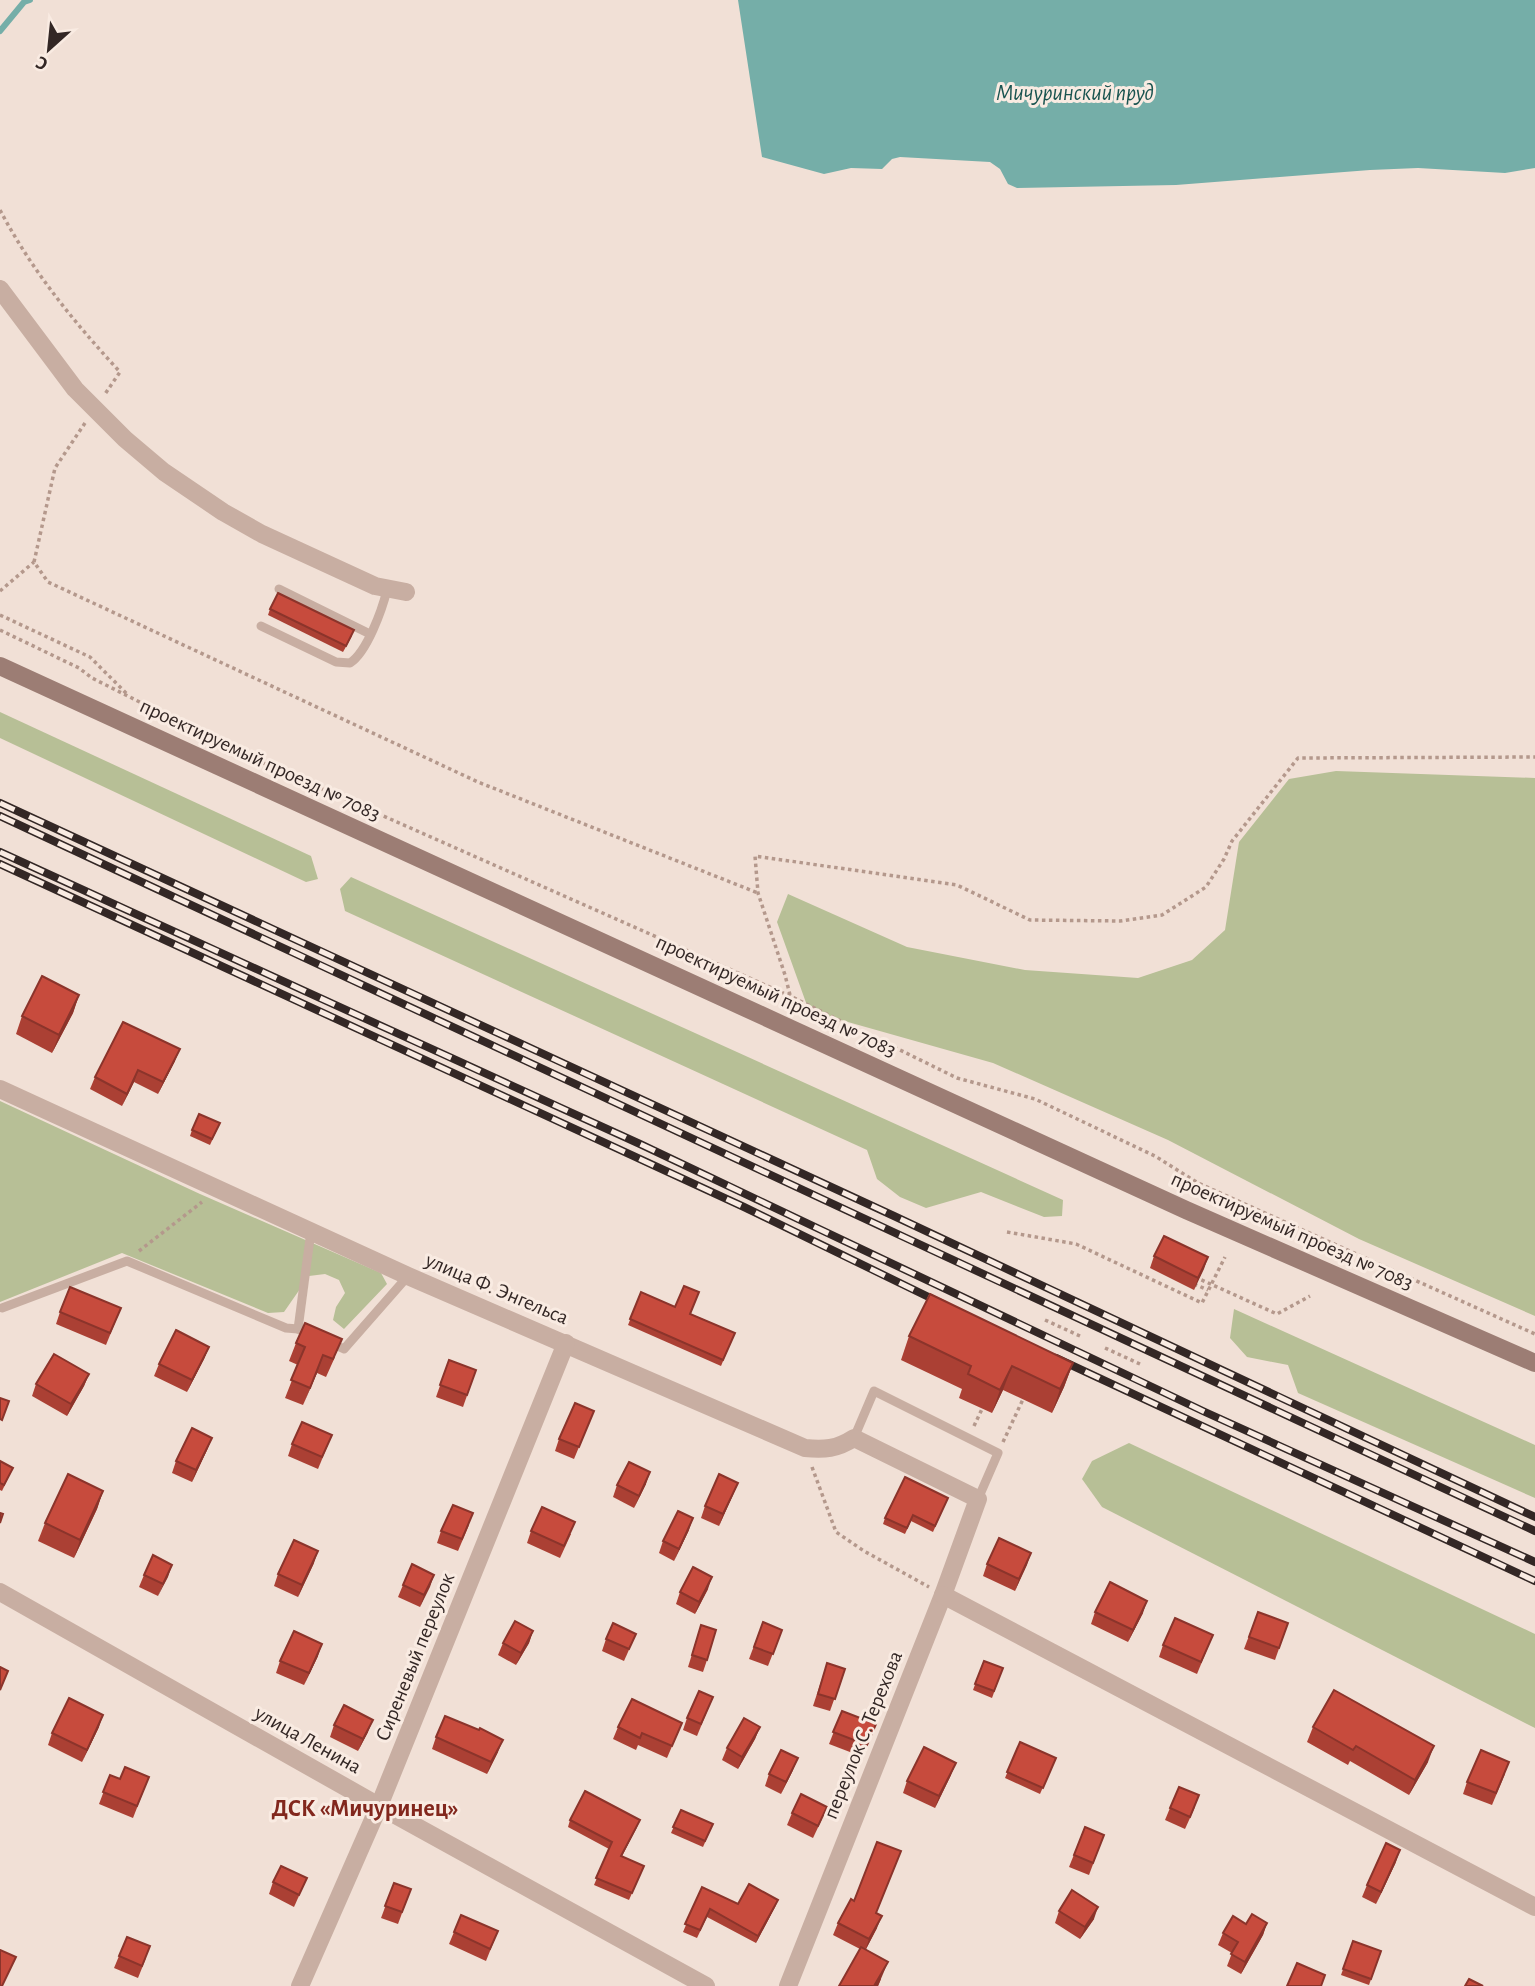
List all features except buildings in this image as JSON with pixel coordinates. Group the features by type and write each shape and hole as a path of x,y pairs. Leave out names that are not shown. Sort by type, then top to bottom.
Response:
{"main road":[{"name":"проектируемый проезд № 7083","path":"0,666 1186,1210 1535,1363"}],"street":[{"path":"1,292 94,410 164,472 223,512 262,534 387,590 406,593"},
{"name":"улица Ф. Энгельса","path":"0,1089 408,1276 805,1448 824,1450 842,1446 854,1438"},
{"name":"Сиреневый переулок","path":"300,1986 379,1806 566,1343"},
{"path":"854,1438 978,1499"},
{"name":"переулок С. Терехова","path":"788,1986 943,1595 978,1499"},
{"name":"улица Ленина","path":"0,1592 379,1806 706,1986"},
{"path":"943,1595 1535,1908"}],"lane":[{"path":"279,589 370,634"},
{"path":"261,626 344,664 356,659 370,634 387,590"},
{"path":"298,1329 311,1231"},
{"path":"2,1308 127,1261 286,1328 298,1329 344,1349 408,1276"},
{"path":"854,1438 874,1391 998,1453 978,1499"}],"path":[{"path":"0,210 33,267 69,316 120,372 55,468 34,562 0,591"},
{"path":"34,562 48,582 478,782 758,893"},
{"path":"0,615 90,657 132,699"},
{"path":"0,630 241,753 790,996 957,1078 1035,1099 1155,1156 1198,1183 1535,1334"},
{"path":"790,996 758,893 755,856 957,885 1030,920 1120,921 1162,915 1206,887 1232,841 1298,758 1535,757"},
{"path":"127,1261 217,1190"},
{"path":"1007,1232 1076,1244 1202,1303 1225,1256"},
{"path":"1189,1274 1277,1314 1310,1296"},
{"path":"1186,1280 1208,1290"},
{"path":"1045,1320 1080,1336"},
{"path":"1105,1348 1140,1364"},
{"path":"1015,1390 1025,1395"},
{"path":"968,1438 982,1409"},
{"path":"805,1448 835,1532 943,1595"}],"green space":[{"path":"0,712 311,856 318,879 306,882 0,738"},
{"path":"1336,771 1535,778 1535,1316 1359,1239 1168,1140 993,1063 809,1011 777,922 788,894 907,947 1025,970 1138,978 1192,960 1225,930 1239,842 1289,779"},
{"path":"351,877 1063,1200 1062,1216 1044,1217 981,1192 926,1208 900,1197 877,1179 867,1150 345,911 340,889"},
{"path":"0,1101 200,1194 381,1273 387,1284 344,1329 333,1320 336,1307 345,1293 339,1280 325,1274 309,1276 284,1312 268,1313 122,1253 0,1302"},
{"path":"1234,1309 1535,1445 1535,1498 1298,1393 1288,1365 1247,1357 1230,1338"},
{"path":"1129,1443 1535,1634 1535,1728 1102,1507 1082,1479 1092,1461"}],"water":[{"name":"Мичуринский пруд","path":"738,0 1535,0 1535,168 1505,173 1418,168 1176,185 1017,188 1008,184 1000,169 990,162 900,157 892,159 882,169 851,168 824,174 762,157"}],"waterway":[{"path":"0,31 24,2 30,0"}],"railway":[{"path":"0,803 894,1216 1535,1517"},
{"path":"0,816 1535,1531"},
{"path":"0,852 640,1144 1205,1412 1535,1562"},
{"path":"0,864 744,1207 945,1305"},
{"path":"1056,1358 1535,1581"}],"district":[{"name":"ДСК «Мичуринец»","path":"365,1809"}]}
